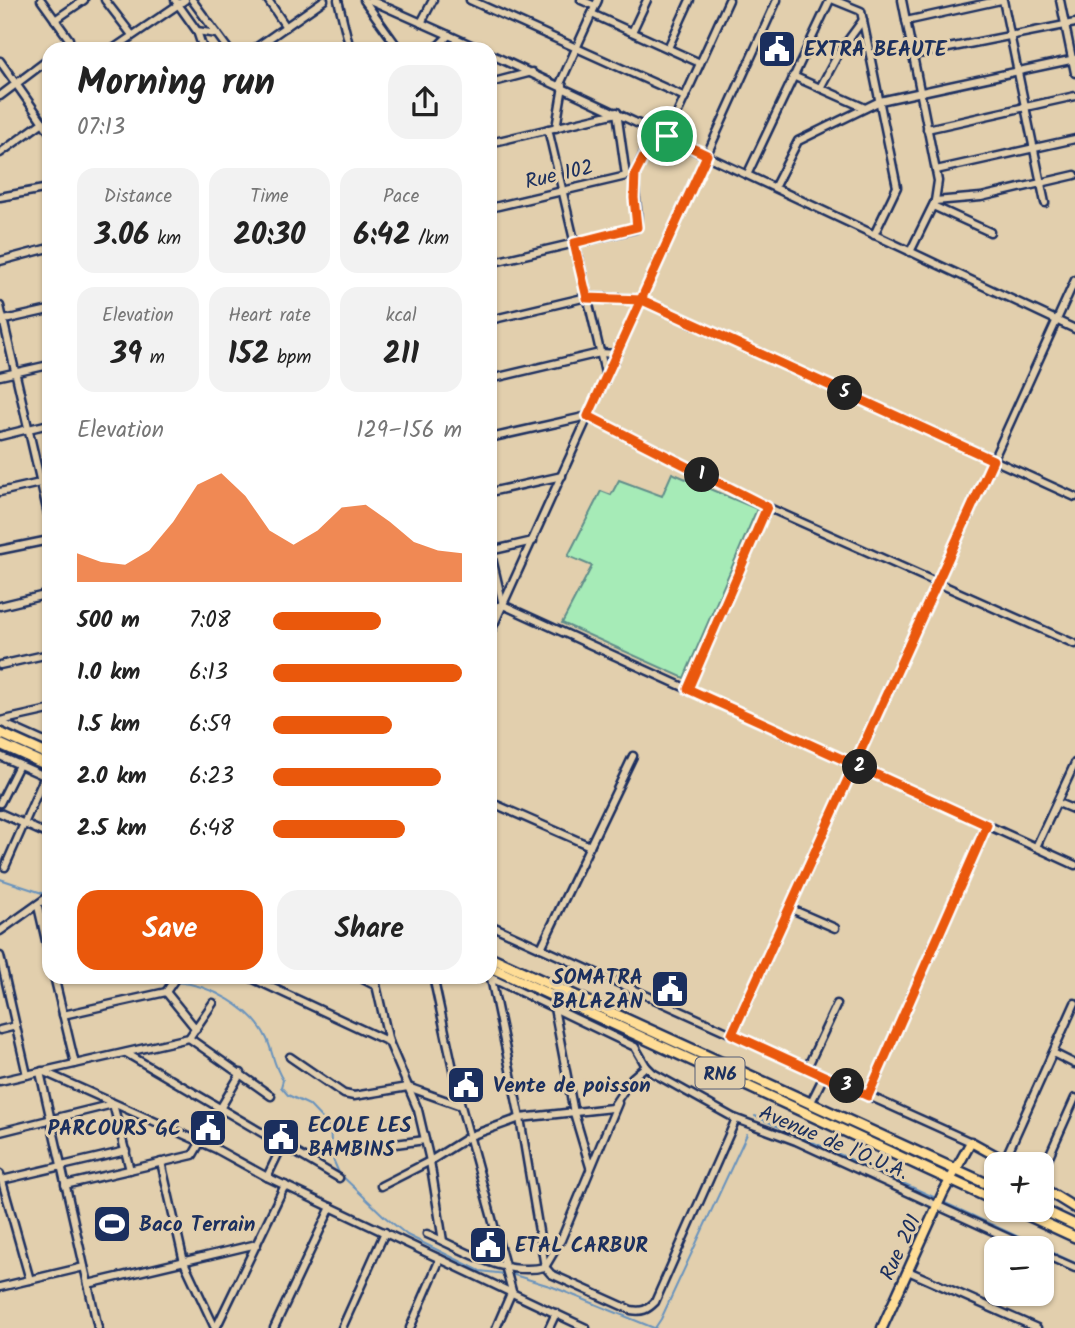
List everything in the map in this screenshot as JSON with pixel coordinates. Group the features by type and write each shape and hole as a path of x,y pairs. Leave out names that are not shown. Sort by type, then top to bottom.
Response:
{"highway":[{"path":"0,733 42,752"},
{"path":"0,744 42,763"},
{"name":"Avenue de l'O.U.A.","path":"497,960 984,1182"},
{"name":"Avenue de l'O.U.A.","path":"497,970 984,1196"},
{"path":"1054,1215 1075,1225"},
{"path":"1042,1222 1075,1237"}],"main road":[{"name":"Rue 201","path":"881,1328 937,1206 971,1142"},
{"path":"971,1142 990,1152"},
{"path":"1054,1195 1075,1208"}],"street":[{"path":"41,0 69,42"},
{"path":"55,20 84,0"},
{"path":"105,0 132,35"},
{"path":"192,0 223,42"},
{"path":"268,0 286,27"},
{"path":"265,42 324,0"},
{"path":"338,0 348,42"},
{"path":"363,0 394,42"},
{"path":"370,0 464,42"},
{"path":"421,23 433,0"},
{"path":"470,0 685,97"},
{"path":"581,0 597,3 561,85 552,129 562,191 606,377"},
{"path":"632,32 647,0"},
{"path":"668,48 690,0"},
{"path":"667,136 729,0"},
{"path":"497,618 777,0"},
{"path":"747,173 832,0 861,11 897,187 874,235"},
{"path":"902,0 938,192 911,252"},
{"path":"906,21 1002,0 1045,203"},
{"path":"1060,0 1075,73"},
{"path":"126,42 132,35 179,2 201,42"},
{"path":"592,14 700,63"},
{"path":"820,88 840,51 863,20"},
{"path":"913,55 1075,23"},
{"path":"197,31 217,34"},
{"path":"442,42 449,35"},
{"path":"497,57 1075,329"},
{"path":"775,186 798,141 880,101 1074,60"},
{"path":"0,61 42,121"},
{"path":"0,96 42,64"},
{"path":"497,81 532,72"},
{"path":"793,76 865,108"},
{"path":"927,129 1075,96"},
{"path":"497,141 617,113"},
{"path":"617,113 626,176"},
{"path":"0,153 42,123"},
{"path":"497,261 635,229 635,174 657,131"},
{"path":"936,170 1075,139"},
{"name":"Rue 102","path":"497,206 635,174"},
{"path":"934,204 981,197 1075,175"},
{"path":"0,197 42,189"},
{"path":"934,204 990,233"},
{"path":"0,261 42,250"},
{"path":"732,1034 1075,280"},
{"path":"497,318 587,298 642,300 1075,497"},
{"path":"0,306 42,487"},
{"path":"2,321 42,312"},
{"path":"497,377 600,353 617,354"},
{"path":"0,376 42,366"},
{"path":"497,436 588,416 767,507 1075,644"},
{"path":"0,436 42,426"},
{"path":"497,490 562,476"},
{"path":"0,492 41,483"},
{"path":"688,689 767,507"},
{"path":"497,549 533,541"},
{"path":"0,551 42,542"},
{"path":"497,580 503,605"},
{"path":"0,606 42,596"},
{"path":"497,606 503,605 1075,865"},
{"path":"0,665 42,656"},
{"path":"0,721 42,711"},
{"path":"0,721 42,741"},
{"path":"0,756 42,775"},
{"path":"541,948 633,756"},
{"path":"1037,848 1075,763"},
{"path":"0,803 19,765"},
{"path":"5,867 42,787"},
{"path":"1058,803 1075,810"},
{"path":"497,805 590,846"},
{"path":"0,813 42,832"},
{"path":"868,1096 987,825"},
{"path":"0,930 42,902"},
{"path":"789,908 835,928"},
{"path":"497,928 971,1142"},
{"path":"0,957 27,1075"},
{"name":"Avenue de l'O.U.A.","path":"497,981 635,1047 653,1073 736,1119 796,1142 1003,1236"},
{"path":"56,984 75,1064"},
{"path":"63,1015 166,992 172,984"},
{"path":"264,984 389,1042"},
{"path":"435,984 461,1107 511,1289 496,1328"},
{"path":"491,984 520,1118 545,1267 551,1274 631,1310 648,1309 654,1302 686,1235 736,1119"},
{"path":"376,985 389,1042 418,1110 430,1161 443,1241"},
{"path":"166,992 195,1029"},
{"path":"0,1081 189,1038 213,1003"},
{"path":"1012,1152 1075,1003"},
{"path":"807,1068 837,1004"},
{"path":"554,1008 574,1113 590,1167"},
{"path":"0,1030 16,1026"},
{"path":"189,1038 271,1096"},
{"path":"125,1053 339,1178"},
{"path":"1053,1053 1075,1064"},
{"path":"290,1057 344,1094 354,1096 408,1087 461,1107"},
{"path":"427,1234 503,1267 532,1270 545,1267 561,1240 618,1103 632,1078 646,1066"},
{"path":"41,1072 201,1142 267,1177 440,1259 511,1289 586,1328"},
{"path":"41,1072 98,1328"},
{"path":"65,1185 193,1155 241,1073"},
{"path":"811,1102 824,1076"},
{"path":"1051,1152 1075,1098"},
{"path":"381,1186 430,1161 470,1136 520,1118 612,1108 618,1103"},
{"path":"0,1132 113,1104"},
{"path":"113,1104 130,1170"},
{"path":"351,1150 425,1140"},
{"path":"267,1177 282,1146"},
{"path":"30,1280 1,1177 125,1152"},
{"path":"161,1162 184,1262 216,1328"},
{"path":"216,1328 285,1185"},
{"path":"274,1328 331,1207"},
{"path":"341,1328 385,1232"},
{"path":"88,1284 257,1244"},
{"path":"410,1328 440,1259"},
{"path":"1054,1259 1075,1268"},
{"path":"0,1287 84,1267"},
{"path":"908,1271 1037,1328"},
{"path":"549,1328 556,1313"}],"green space":[{"path":"672,473 757,509 684,678 562,623 592,566 568,556 601,491 611,495 619,480 662,496"}],"waterway":[{"path":"0,879 42,893"},
{"path":"189,984 216,993 252,1017 267,1039 283,1080 281,1087 288,1095 309,1105 330,1127 332,1157 339,1173 385,1217 407,1235 480,1271 506,1274"},
{"path":"755,1116 938,1199"},
{"path":"655,1328 747,1134"},
{"path":"943,1202 1075,1263"},
{"path":"511,1274 553,1287 654,1328"}],"place":[{"name":"EXTRA BEAUTE","path":"777,49"},
{"name":"SOMATRA BALAZAN","path":"670,989"},
{"name":"Vente de poisson","path":"466,1085"},
{"name":"PARCOURS GC","path":"208,1128"},
{"name":"ECOLE LES BAMBINS","path":"281,1137"},
{"name":"Baco Terrain","path":"112,1224"},
{"name":"ETAL CARBUR","path":"488,1245"}],"route":[{"path":"667,136 657,131 635,174 637,227 574,243 587,298 642,300 993,460 938,582 854,765 732,1034 868,1096 987,825 854,765 688,689 767,507 588,416 642,300 707,155 667,136"}]}
